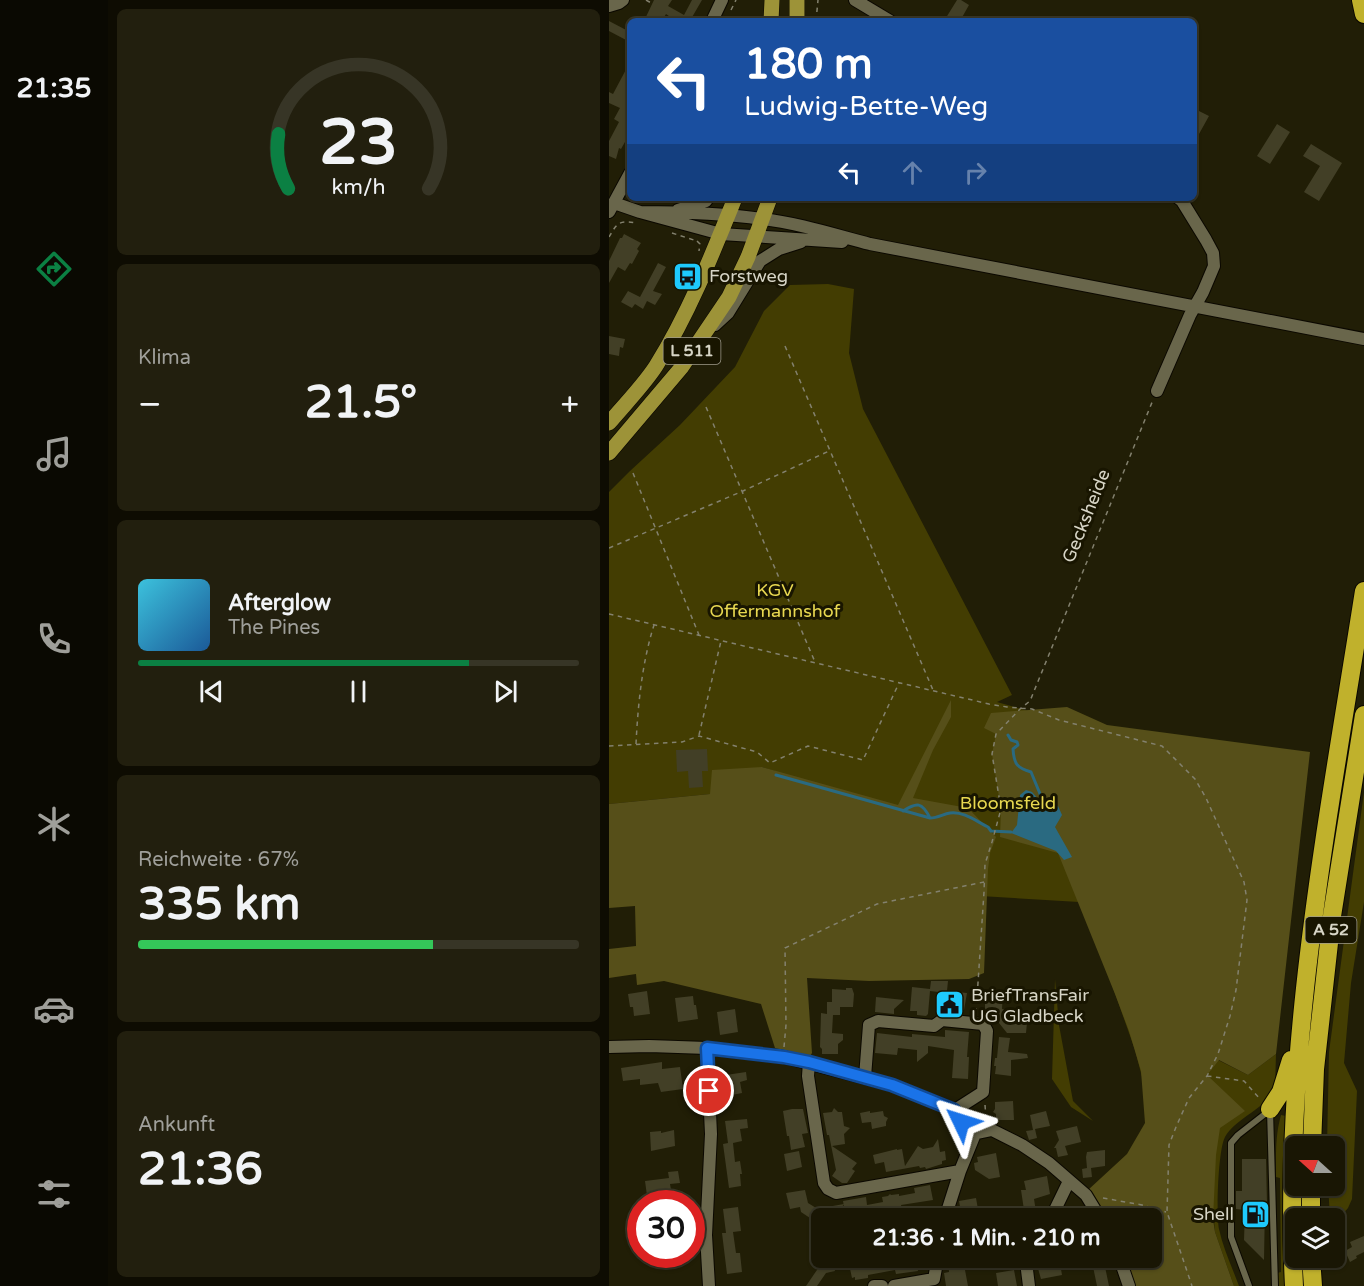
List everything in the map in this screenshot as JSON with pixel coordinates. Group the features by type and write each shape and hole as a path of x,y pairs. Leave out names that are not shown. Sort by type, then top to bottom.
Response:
{"highway":[{"path":"1361,0 1364,14"},
{"name":"A 52","path":"1294,1286 1293,1159 1302,1008 1316,901 1364,591"},
{"name":"A 52","path":"1312,1136 1315,1069 1332,916 1364,715"},
{"path":"1270,1110 1281,1092 1292,1056 1302,1008"},
{"path":"1312,1268 1313,1286"}],"main road":[{"path":"771,18 773,0"},
{"path":"797,0 797,18"},
{"name":"L 511","path":"609,423 654,368 678,327 734,201"},
{"name":"L 511","path":"609,453 674,375 729,297 756,237 769,201"}],"street":[{"path":"713,18 722,0"},
{"path":"855,0 885,18"},
{"path":"627,178 611,207 641,218 721,234 870,244"},
{"path":"641,218 706,201"},
{"path":"1157,391 1214,266 1213,253 1182,201"},
{"path":"671,212 763,219 870,244 1363,338"},
{"path":"703,336 728,313 760,261 779,249 807,240"},
{"path":"865,1077 870,1025 878,1021 935,1026 942,1020 983,1024 987,1031 983,1092 954,1110"},
{"path":"609,1047 707,1048 784,1057 892,1085 954,1110 968,1135 992,1130 1022,1145 1049,1163 1086,1196 1094,1208"},
{"path":"707,1048 711,1134 707,1235 709,1286"},
{"path":"809,1062 808,1076 824,1183 831,1192 960,1172"},
{"path":"948,1208 975,1134"},
{"path":"1056,1208 1069,1181"},
{"path":"894,1286 935,1283 937,1268"},
{"path":"1028,1268 1029,1286"},
{"path":"1123,1268 1129,1286"},
{"path":"874,1286 882,1286"}],"lane":[{"path":"1249,1286 1231,1237 1231,1143 1270,1110"},
{"path":"1270,1110 1275,1286"}],"path":[{"path":"647,0 653,4"},
{"path":"816,18 818,0"},
{"path":"609,237 618,224 641,218"},
{"path":"673,233 697,241"},
{"path":"785,346 933,690"},
{"name":"Gecksheide","path":"976,1024 985,864 1001,809 992,754 996,734 1030,701 1157,391"},
{"path":"706,407 815,663"},
{"path":"609,548 830,451"},
{"path":"633,473 700,636"},
{"path":"609,614 989,704 1032,709 1059,720 1162,746 1195,779 1244,882 1247,900 1236,990 1230,1016 1218,1053 1207,1076 1189,1098 1169,1145 1167,1212 1192,1286"},
{"path":"636,745 639,704 648,644 654,625"},
{"path":"699,736 721,641"},
{"path":"609,746 682,742 699,736 757,752 770,764 808,747 863,760 899,683"},
{"path":"784,1057 785,948 877,904 984,882"},
{"path":"1207,1076 1244,1081 1270,1110"},
{"path":"983,1092 988,1131"},
{"path":"1086,1196 1167,1212"}],"green space":[{"name":"KGV Offermannshof","path":"828,284 854,289 849,353 863,409 1012,695 997,702 1042,715 1218,1060 1248,1075 1276,1054 1275,1089 1264,1103 1230,1130 1225,1137 1221,1155 1218,1197 1219,1229 1239,1286 1234,1286 1215,1232 1213,1210 1154,1123 1135,1050 1105,965 1079,902 980,896 775,771 762,767 710,794 609,804 609,492 680,425 735,367 764,311 790,285"},
{"path":"951,700 951,717 933,750 913,798 968,808 996,837 990,853 988,869 984,973 969,979 869,981 807,978 812,1053 810,1056 775,1048 761,1004 664,981 637,985 636,974 609,978 609,949 636,946 635,906 609,908 609,804 710,794 712,770 762,767 898,805"},
{"name":"Bloomsfeld","path":"1067,707 1107,725 1310,752 1276,1054 1248,1075 1219,1060 1207,1075 1245,1111 1220,1128 1216,1155 1213,1219 1215,1232 1234,1286 1133,1286 1128,1268 1162,1268 1162,1208 1100,1208 1088,1190 1127,1154 1145,1123 1141,1071 1115,994 1058,853 1000,837 1001,809 992,754 996,734 984,728 991,713"},
{"path":"1364,792 1364,902 1351,983 1344,1063 1357,1091 1352,1199 1345,1212 1345,1208 1329,1208 1329,1196 1345,1196 1345,1136 1327,1136 1329,1052"},
{"path":"1055,979 1059,1025 1073,1101 1093,1121 1071,1107 1052,1079"},
{"path":"1281,1115 1286,1116 1283,1199 1285,1286 1277,1286 1277,1273 1281,1272 1280,1178 1276,1177"}],"water":[{"path":"1026,790 1032,792 1039,800 1058,806 1062,815 1055,827 1072,857 1064,860 1056,851 1011,833 1017,825 1020,795"}],"building":[{"path":"654,0 672,0 668,6 684,15 692,0 702,0 692,18 672,18 666,14 664,18 645,18"},
{"path":"957,0 969,5 962,18 946,18"},
{"path":"609,21 627,30 627,38 626,40 609,31"},
{"path":"627,68 627,138 621,149 619,148 616,159 609,156 609,141 619,122 614,119 620,108 609,103 609,92 613,94"},
{"path":"1197,111 1209,116 1197,138"},
{"path":"1277,124 1290,132 1270,164 1257,156"},
{"path":"1311,144 1342,163 1319,201 1304,192 1320,166 1303,156"},
{"path":"624,234 641,243 637,249 639,251 625,271 618,267 609,283 609,261"},
{"path":"658,263 666,267 653,291 662,294 655,305 647,301 643,309 635,304 632,308 621,302 628,291 640,297"},
{"path":"609,336 625,339 623,348 620,347 619,356 609,354"},
{"path":"707,749 708,771 702,771 703,787 689,788 688,771 677,772 676,750"},
{"path":"931,981 948,981 947,991 967,993 964,1010 945,1010 947,993 930,991 926,1016 917,1015 917,1011 910,1011 912,987 930,989"},
{"path":"846,988 852,988 853,1007 840,1007 840,1015 833,1015 832,1033 843,1034 843,1040 838,1044 838,1054 822,1054 820,1047 821,1013 827,1014 827,1002 832,1002 832,989 846,990"},
{"path":"988,989 1003,991 1002,1009 1028,1013 1026,1033 1007,1033 991,1013 985,1010 985,994 988,994"},
{"path":"647,991 650,1014 634,1016 628,994"},
{"path":"693,996 698,1019 678,1022 675,998"},
{"path":"876,997 904,1000 894,1009 894,1014 875,1012"},
{"path":"735,1009 738,1032 720,1035 717,1012"},
{"path":"945,1030 969,1032 968,1079 952,1078 954,1050 928,1046 928,1053 917,1062 917,1050 898,1048 897,1055 875,1053 877,1033 912,1037 912,1034 945,1037"},
{"path":"999,1037 1010,1038 1008,1052 1027,1054 1028,1058 1011,1060 1011,1076 995,1074 996,1066 994,1066"},
{"path":"662,1062 662,1069 680,1067 683,1089 661,1092 658,1083 640,1085 640,1079 623,1081 621,1068"},
{"path":"746,1072 747,1080 740,1082 742,1093 732,1095 732,1092 728,1093 726,1075"},
{"path":"1013,1101 1014,1120 996,1120 996,1114 993,1112 995,1102"},
{"path":"834,1108 842,1112 844,1126 850,1128 844,1134 845,1144 832,1146 857,1163 847,1183 842,1183 832,1176 836,1170 823,1113 832,1112"},
{"path":"803,1109 808,1133 802,1134 805,1147 791,1150 783,1111"},
{"path":"870,1111 870,1113 883,1111 884,1116 888,1118 886,1126 872,1129 871,1122 862,1123 860,1113"},
{"path":"1046,1111 1050,1126 1035,1129 1037,1138 1029,1140 1026,1131 1033,1130 1030,1115"},
{"path":"747,1119 748,1128 740,1129 742,1141 733,1143 735,1162 740,1161 741,1186 729,1188 723,1144 728,1143 725,1121"},
{"path":"1077,1126 1081,1142 1065,1146 1068,1155 1058,1157 1056,1148 1054,1148 1059,1140 1056,1131"},
{"path":"674,1130 675,1146 651,1151 650,1132 661,1131 661,1133"},
{"path":"938,1139 940,1152 945,1151 946,1160 942,1161 942,1164 926,1169 919,1166 886,1172 884,1162 875,1164 873,1155 902,1149 905,1166 918,1146 923,1149 933,1147"},
{"path":"1105,1150 1105,1166 1091,1168 1092,1177 1083,1178 1082,1169 1087,1168 1087,1152"},
{"path":"799,1151 802,1167 787,1171 784,1154"},
{"path":"996,1153 1000,1177 989,1179 975,1170 974,1163 978,1162 977,1157"},
{"path":"1242,1159 1266,1159 1267,1204 1265,1204 1264,1260 1244,1240 1245,1210 1236,1209 1236,1191 1242,1191"},
{"path":"678,1171 680,1183 670,1184 671,1190 646,1190 645,1181 669,1178 668,1172"},
{"path":"1047,1176 1050,1194 1034,1199 1035,1208 1024,1208 1021,1190 1026,1190 1024,1181"},
{"path":"930,1185 933,1200 901,1205 902,1208 844,1208 843,1201 866,1197 867,1205 883,1202 882,1197 890,1194 899,1194 899,1196 915,1193 914,1188"},
{"path":"805,1190 808,1203 816,1208 811,1208 811,1219 801,1212 800,1207 790,1209 786,1193"},
{"path":"976,1198 978,1208 960,1208 959,1201"},
{"path":"844,1204 841,1208 823,1208 825,1206"},
{"path":"738,1207 741,1231 733,1232 736,1253 740,1253 742,1272 727,1274 722,1233 726,1233 723,1209"},
{"path":"1364,1236 1364,1252 1350,1262 1345,1251 1352,1247 1350,1242"},
{"path":"818,1268 834,1268 835,1271 826,1273 817,1286 806,1286"},
{"path":"850,1268 917,1268 918,1271 896,1274 895,1270 868,1275 868,1278 855,1280 855,1277 852,1278"},
{"path":"949,1268 965,1270 968,1286 946,1286 944,1273 949,1272"},
{"path":"1038,1268 1061,1268 1062,1275 1041,1279"},
{"path":"1093,1268 1105,1268 1109,1286 1097,1286"},
{"path":"1014,1270 1017,1286 998,1286 996,1273"}],"waterway":[{"path":"1008,735 1018,745 1013,749 1015,762 1022,769 1031,772 1043,801"},
{"path":"776,775 930,818 955,813 969,817 991,831 1011,832"},
{"path":"903,811 919,805 930,818"}],"place":[{"name":"Forstweg","path":"688,276"},
{"name":"BriefTransFair UG Gladbeck","path":"950,1005"},
{"name":"Shell","path":"1255,1214"}],"route":[{"path":"709,1091 707,1048 784,1057 865,1077 892,1085 954,1110 961,1122"}]}
